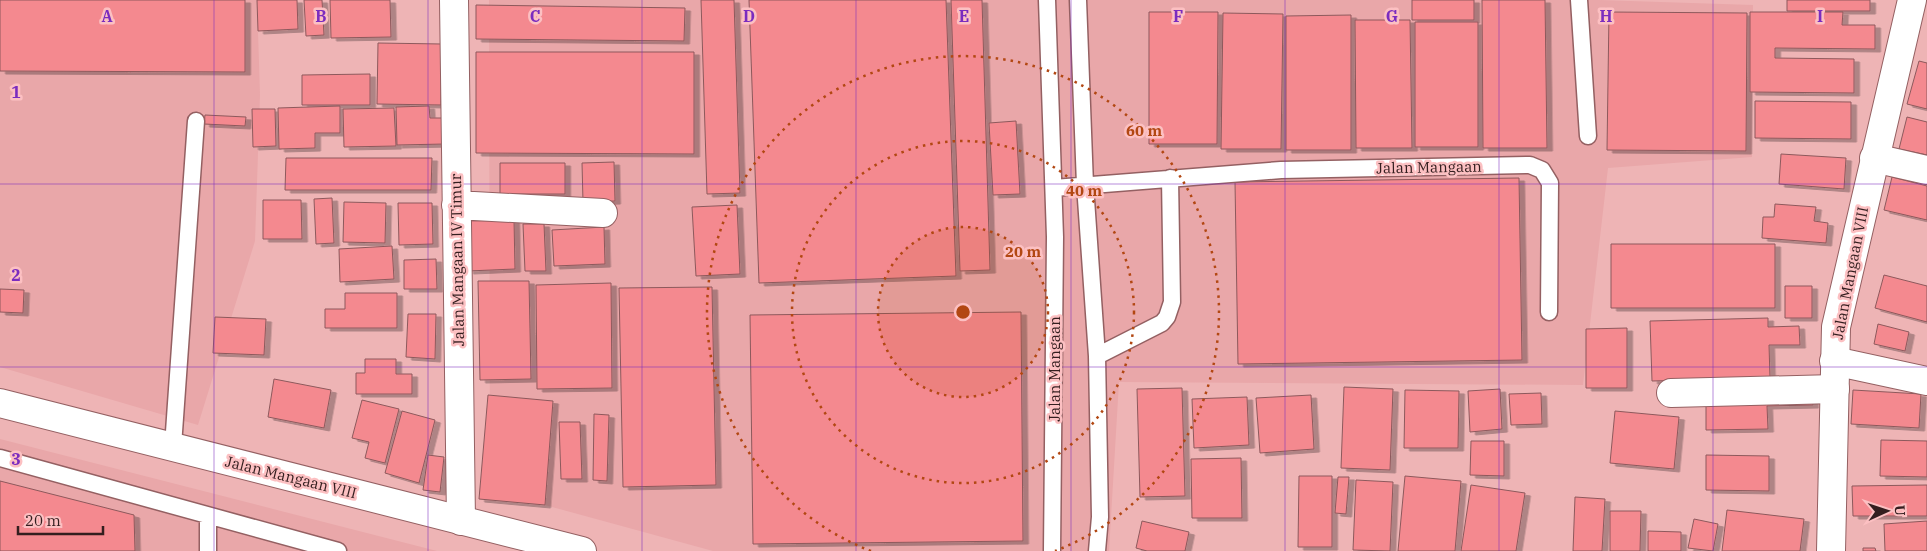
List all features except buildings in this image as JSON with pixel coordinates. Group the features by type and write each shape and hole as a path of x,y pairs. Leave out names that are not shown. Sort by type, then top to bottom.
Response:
{"street":[{"name":"Jalan Mangaan IV Timur","path":"454,0 461,520"},
{"name":"Jalan Mangaan VIII","path":"1831,551 1836,327 1912,0"},
{"path":"1874,158 1927,170"},
{"path":"456,205 603,213"},
{"path":"1834,361 1927,381"},
{"path":"1671,393 1836,389"},
{"name":"Jalan Mangaan VIII","path":"0,403 582,551"}],"lane":[{"name":"Jalan Mangaan","path":"1047,0 1054,188 1054,507 1052,551"},
{"path":"1078,0 1085,185 1097,356 1100,517 1097,551"},
{"path":"1579,0 1588,136"},
{"path":"173,446 196,121"},
{"name":"Jalan Mangaan","path":"1054,188 1281,170 1530,165 1542,170 1550,183 1549,312"},
{"path":"1097,356 1162,323 1170,311 1172,302 1170,178"},
{"path":"0,458 208,517 338,551"},
{"path":"208,517 208,551"}],"shaded area":[{"path":"0,0 257,0 260,95 255,241 198,425 0,367"},
{"path":"489,0 1599,0 1753,5 1752,157 1608,168 1583,385 1119,382 1109,551 713,551 490,490"},
{"path":"0,439 437,551 0,551"}]}
